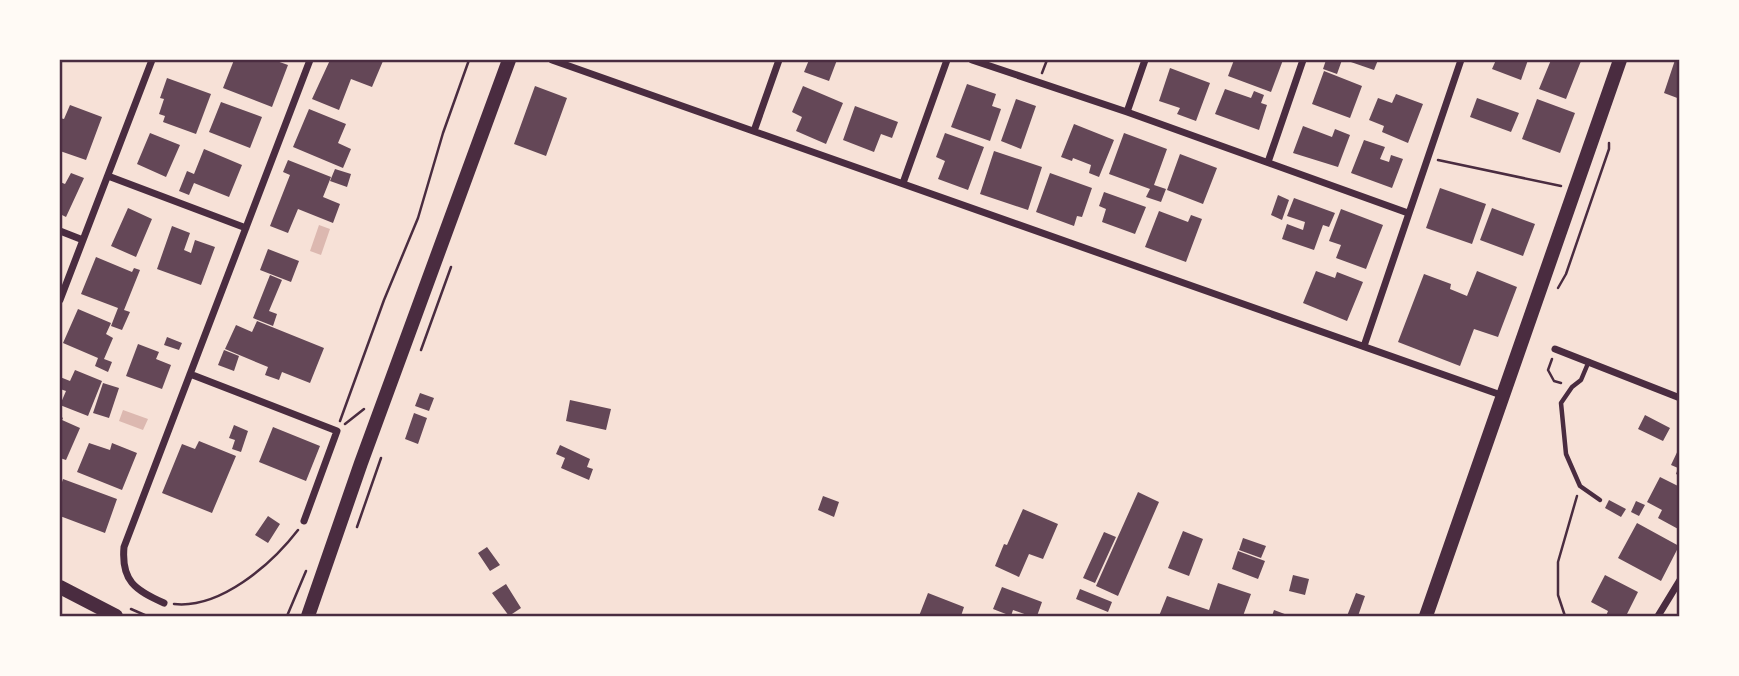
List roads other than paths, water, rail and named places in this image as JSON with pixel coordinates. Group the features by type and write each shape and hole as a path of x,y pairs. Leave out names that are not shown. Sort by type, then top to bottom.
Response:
{"main road":[{"path":"308,617 509,60"},
{"path":"1426,617 1501,395 1620,60"},
{"path":"60,587 116,617"}],"street":[{"path":"60,300 152,60"},
{"path":"164,603 143,594 132,585 122,564 124,547 310,60"},
{"path":"552,60 1501,395"},
{"path":"754,131 779,60"},
{"path":"903,183 947,60"},
{"path":"972,60 1127,112 1408,213"},
{"path":"1127,112 1145,60"},
{"path":"1268,162 1303,60"},
{"path":"1364,346 1461,60"},
{"path":"108,176 246,228"},
{"path":"60,231 83,240"},
{"path":"1555,349 1679,398"},
{"path":"190,374 337,431 304,521"},
{"path":"1658,617 1679,580"}],"lane":[{"path":"1589,361 1581,380 1572,387 1561,403 1566,454 1580,486 1600,500"}]}
